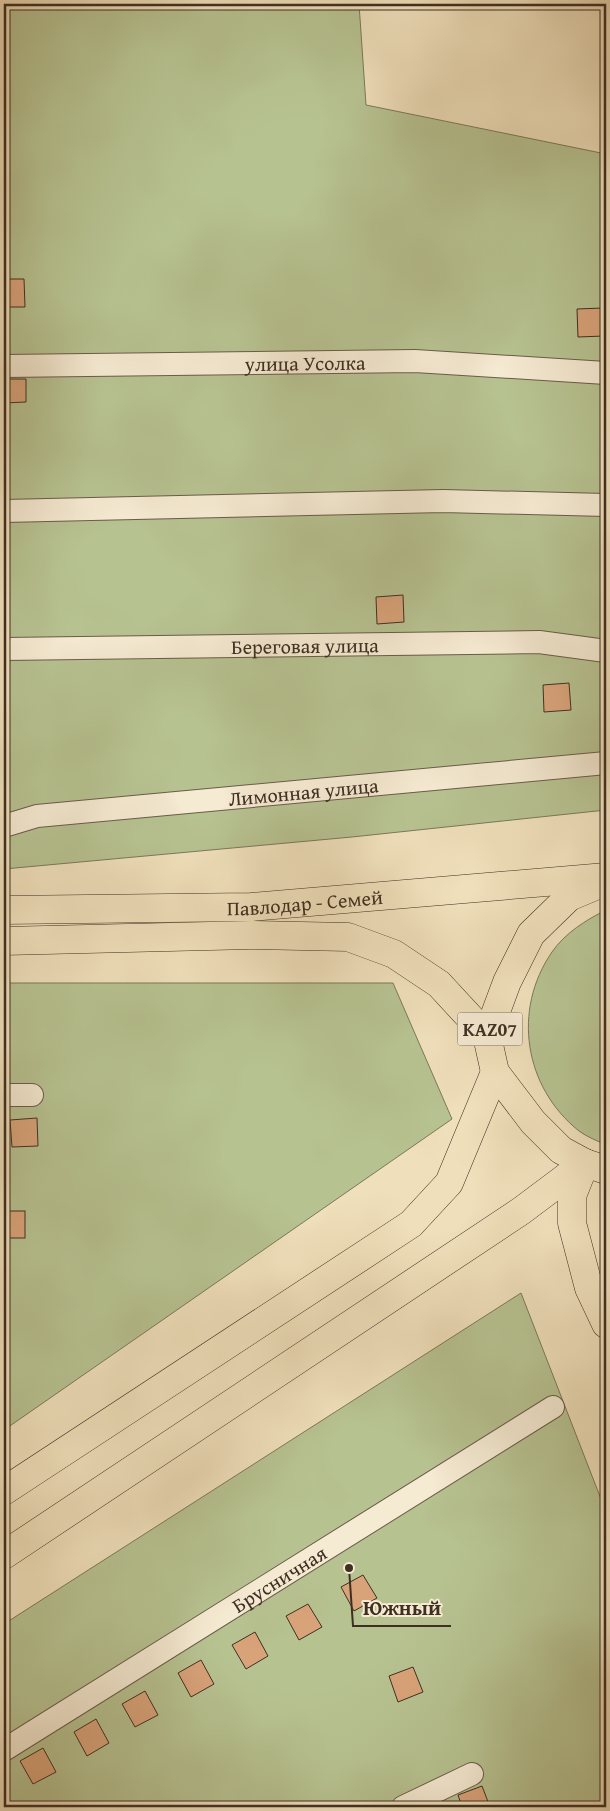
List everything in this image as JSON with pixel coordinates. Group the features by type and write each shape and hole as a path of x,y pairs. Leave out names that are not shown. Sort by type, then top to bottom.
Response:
{"main road":[{"name":"Павлодар - Семей","path":"4,910 251,907 606,877"},
{"name":"KAZ07","path":"596,1166 561,1150 533,1122 495,1072 487,1036 507,982 531,934 569,898 606,881"},
{"name":"Павлодар - Семей","path":"4,941 251,935 348,937 394,954 439,984 487,1036"},
{"path":"4,1491 411,1224 449,1183 495,1072"},
{"path":"596,1166 572,1196 572,1223 590,1288 606,1322"},
{"path":"4,1555 513,1217 596,1166"},
{"path":"606,1315 606,1322"}],"street":[{"name":"улица Усолка","path":"4,366 415,360 606,373"},
{"path":"4,512 443,502 606,505"},
{"name":"Береговая улица","path":"4,649 539,642 606,651"},
{"name":"Лимонная улица","path":"4,826 37,816 606,763"},
{"path":"4,1096 32,1095"},
{"name":"Брусничная","path":"4,1750 553,1407"},
{"path":"403,1807 472,1774"}],"green space":[{"path":"4,4 359,4 366,105 606,154 606,810 352,837 4,869"},
{"path":"606,910 606,1145 579,1131 560,1113 546,1093 536,1070 530,1047 528,1023 532,998 539,975 552,952 576,928"},
{"path":"4,983 393,983 452,1119 4,1430"},
{"path":"521,1293 606,1512 606,1807 4,1807 4,1624"}],"building":[{"path":"4,279 24,279 25,307 4,307"},
{"path":"603,308 604,336 578,337 577,309"},
{"path":"4,379 26,379 26,402 4,403"},
{"path":"403,595 404,622 377,624 376,597"},
{"path":"569,683 571,710 544,712 543,685"},
{"path":"37,1118 38,1146 12,1147 10,1120"},
{"path":"4,1211 25,1211 25,1238 4,1238"},
{"path":"363,1575 377,1598 354,1611 341,1587"},
{"path":"308,1604 322,1627 299,1640 286,1616"},
{"path":"255,1632 268,1656 246,1669 232,1645"},
{"path":"201,1660 214,1684 191,1697 178,1673"},
{"path":"413,1667 423,1692 398,1702 389,1676"},
{"path":"145,1691 158,1715 135,1727 122,1704"},
{"path":"96,1719 109,1743 87,1756 74,1732"},
{"path":"43,1748 56,1772 33,1784 20,1761"},
{"path":"482,1786 490,1807 462,1807 458,1795"}],"place":[{"name":"Южный","path":"349,1568"}]}
